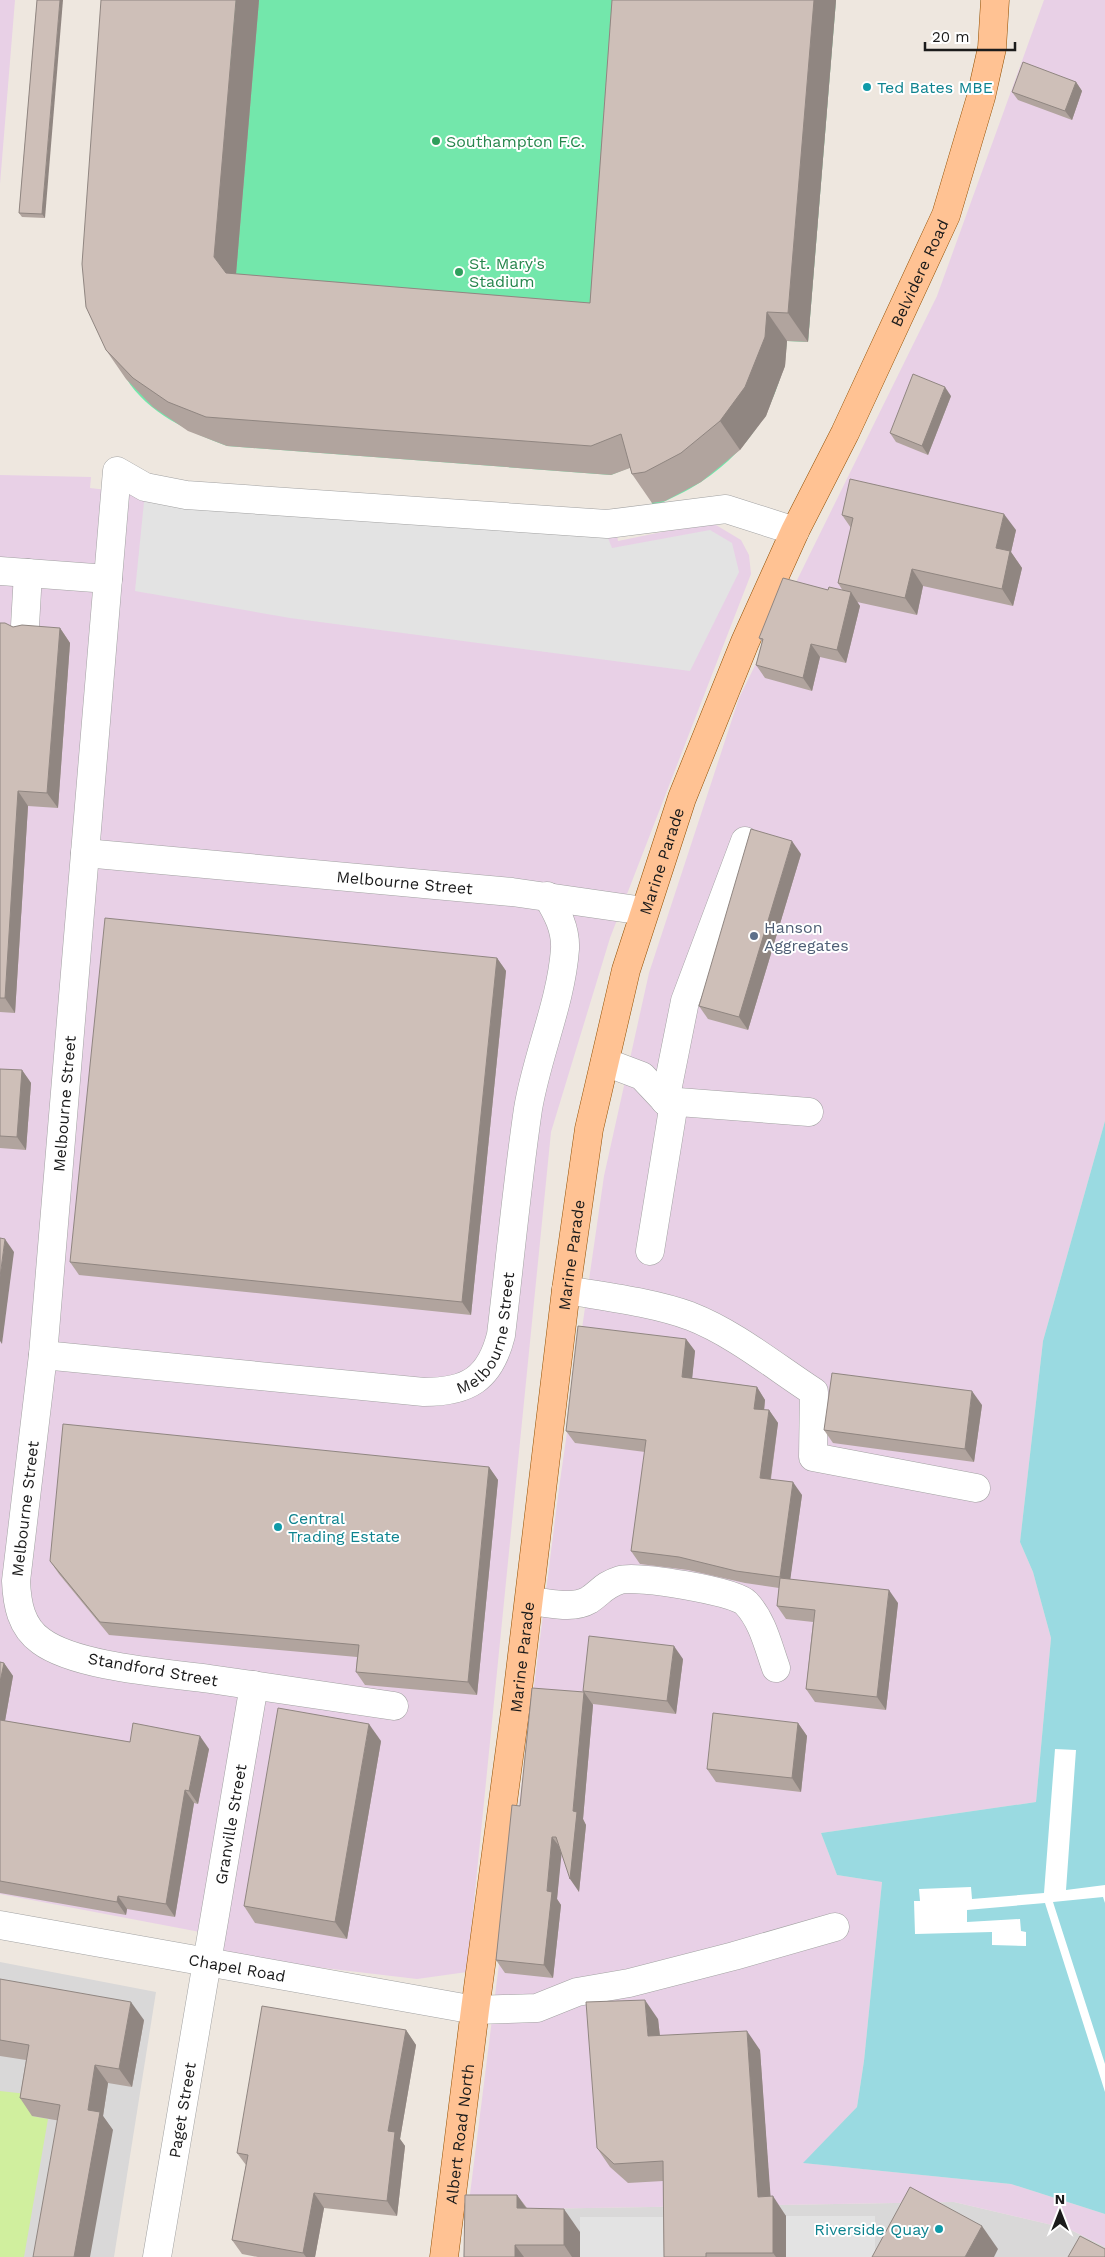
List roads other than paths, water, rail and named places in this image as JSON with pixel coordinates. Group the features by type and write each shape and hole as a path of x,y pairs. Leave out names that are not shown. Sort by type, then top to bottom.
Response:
{"main road":[{"name":"Belvidere Road","path":"794,531 845,433 946,215 992,48 995,0"},
{"name":"Marine Parade","path":"474,2010 529,1601 566,1290 589,1129 626,970 682,798 745,642 794,531"},
{"name":"Albert Road North","path":"444,2257 474,2010"}],"street":[{"name":"Melbourne Street","path":"30,1630 17,1606 16,1581 43,1355 117,471 145,487 186,495 608,524 726,509 794,531"},
{"path":"0,571 28,573 109,568"},
{"path":"25,626 28,573"},
{"path":"665,1101 685,1001 745,841"},
{"name":"Melbourne Street","path":"85,853 547,896 644,911"},
{"name":"Melbourne Street","path":"43,1355 424,1392 450,1392 471,1382 486,1370 496,1354 501,1336 529,1107 560,978 565,948 564,932 547,896"},
{"path":"605,1062 642,1076 673,1109 650,1251"},
{"path":"665,1101 809,1112"},
{"path":"566,1290 629,1301 690,1316 756,1352 814,1392 813,1457 976,1488"},
{"path":"529,1601 576,1605 589,1600 603,1587 623,1579 663,1582 722,1593 745,1601 759,1620 776,1668"},
{"name":"Standford Street","path":"30,1630 42,1642 66,1653 113,1666 394,1706"},
{"name":"Granville Street","path":"206,1964 254,1685"},
{"name":"Chapel Road","path":"0,1925 206,1964 474,2010 536,2008 577,1992 629,1983 835,1927"},
{"name":"Paget Street","path":"157,2257 206,1964"}],"water":[{"path":"1105,1121 1105,2214 1011,2184 803,2163 857,2107 864,2061 882,1882 837,1875 821,1833 1036,1802 1051,1638 1033,1572 1020,1542 1043,1341"}],"place":[{"name":"Ted Bates MBE","path":"867,87"},
{"name":"Southampton F.C.","path":"436,141"},
{"name":"St. Mary's Stadium","path":"459,272"},
{"name":"Hanson Aggregates","path":"754,936"},
{"name":"Central Trading Estate","path":"278,1527"},
{"name":"Riverside Quay","path":"939,2229"}]}
